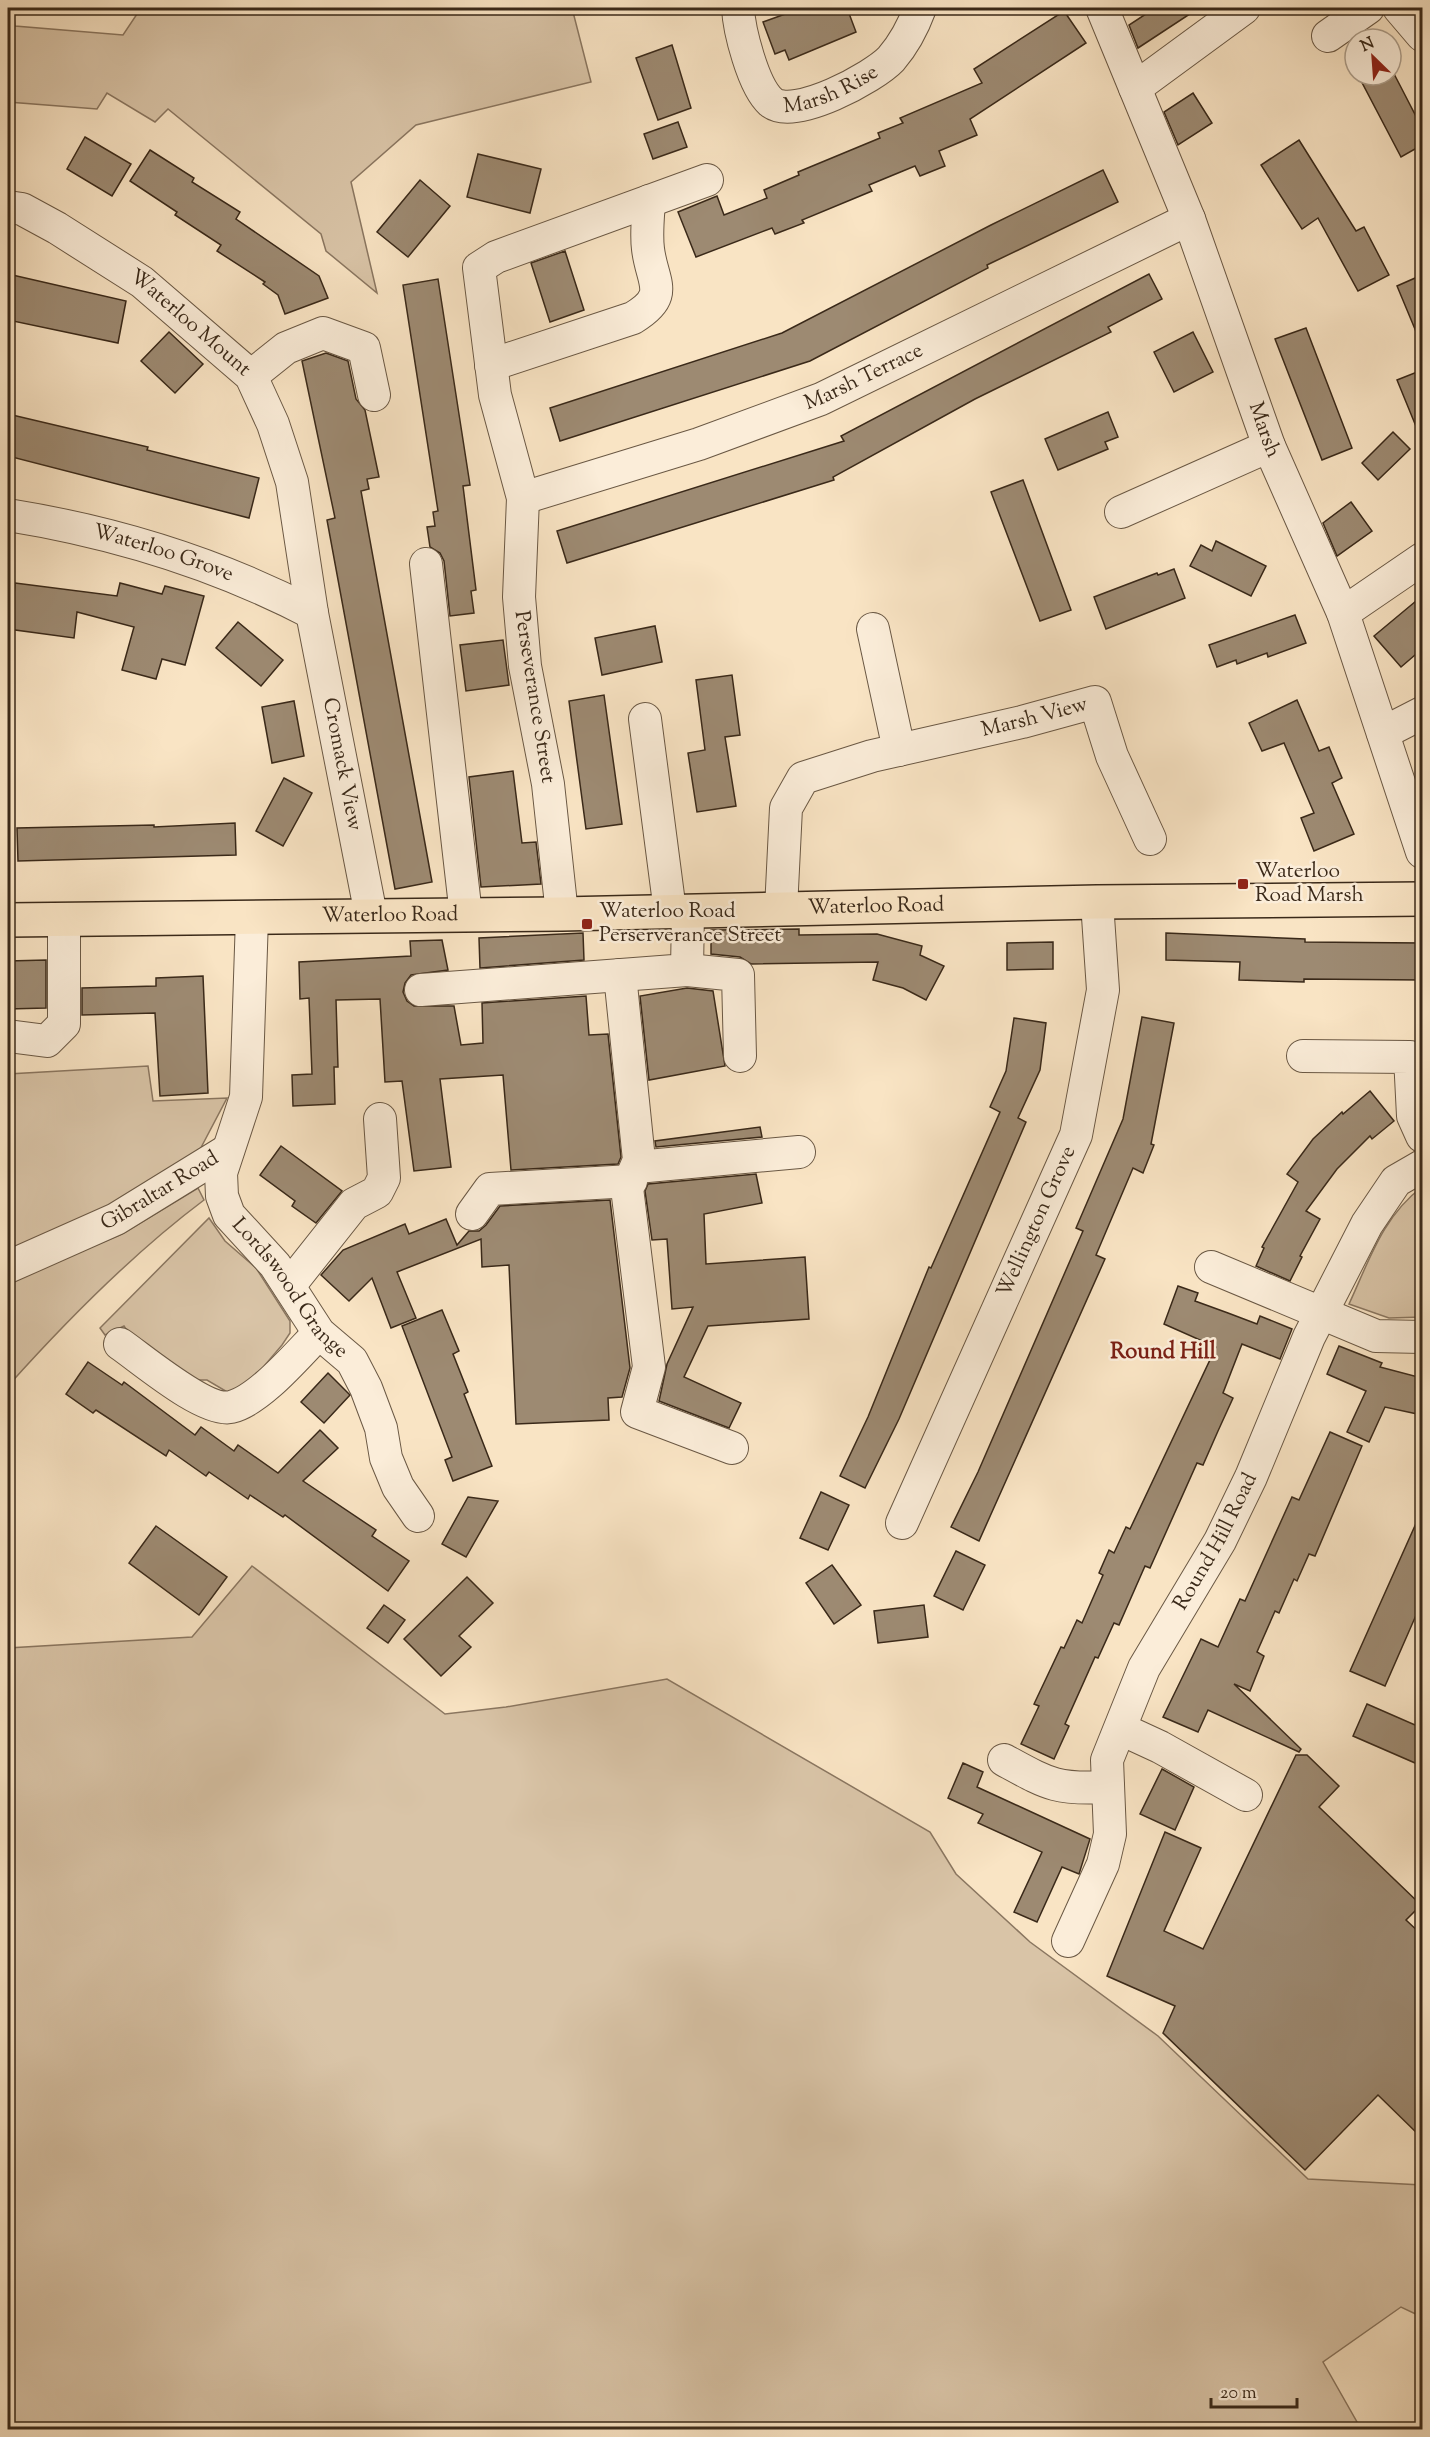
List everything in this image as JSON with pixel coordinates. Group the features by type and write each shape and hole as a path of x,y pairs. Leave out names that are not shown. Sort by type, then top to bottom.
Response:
{"main road":[{"name":"Waterloo Road","path":"8,920 562,914 1097,902 1422,899"}],"street":[{"name":"Marsh Rise","path":"738,8 744,46 763,90 771,102 781,107 794,107 856,85 875,74 904,43 920,8"},
{"name":"Marsh","path":"1102,8 1189,219 1269,446 1343,613 1422,852"},
{"path":"1135,88 1244,8"},
{"path":"1328,36 1368,8"},
{"path":"1399,8 1422,35"},
{"path":"491,365 633,318 646,309 656,298 657,281 648,249 649,201 707,180"},
{"name":"Perseverance Street","path":"562,914 548,784 525,666 519,597 523,498 495,395 479,268 496,257 649,201"},
{"name":"Waterloo Mount","path":"8,207 22,209 57,228 142,282 251,376 273,424 292,482 312,613"},
{"name":"Marsh Terrace","path":"523,498 699,444 820,399 1189,219"},
{"path":"251,376 286,348 323,333 364,348 374,395"},
{"path":"1121,512 1269,446"},
{"name":"Waterloo Grove","path":"8,515 71,525 158,549 269,590 312,613"},
{"path":"1343,613 1422,559"},
{"path":"426,564 466,915"},
{"name":"Cromack View","path":"312,613 371,915"},
{"path":"873,629 899,750"},
{"name":"Marsh View","path":"781,909 786,808 803,778 899,750 1022,723 1095,702 1112,756 1150,839"},
{"path":"1383,733 1422,713"},
{"path":"645,719 679,911 687,970"},
{"name":"Wellington Grove","path":"902,1522 1076,1135 1103,990 1097,902"},
{"name":"Gibraltar Road","path":"8,1266 116,1219 228,1150 246,1097 252,918"},
{"path":"8,1036 47,1041 64,1024 64,920"},
{"path":"421,990 687,970 738,975 740,1056"},
{"path":"620,975 639,1160 627,1188 649,1367 637,1412 732,1448"},
{"path":"1303,1056 1410,1057 1413,1116 1422,1136"},
{"path":"289,1286 354,1204 377,1192 384,1178 380,1119"},
{"name":"Lordswood Grange","path":"228,1150 221,1173 222,1196 229,1215 263,1250 319,1333 352,1360 366,1388 381,1428 386,1458 398,1487 418,1516"},
{"path":"472,1214 490,1189 634,1174 799,1152"},
{"name":"Round Hill Road","path":"1068,1941 1103,1864 1110,1834 1107,1760 1144,1668 1220,1540 1251,1478 1320,1314 1367,1224 1396,1181 1422,1166"},
{"path":"1211,1267 1376,1336 1422,1337"},
{"path":"120,1344 205,1402 229,1408 246,1400 270,1381 319,1333"},
{"path":"1121,1729 1160,1746 1246,1795"},
{"path":"1004,1760 1048,1784 1071,1790 1108,1787"}],"shaded area":[{"path":"8,8 13,8 15,26 123,35 141,8 572,8 591,82 416,125 351,182 377,293 326,251 321,234 168,109 155,122 107,93 97,109 8,102"},
{"path":"148,1066 153,1101 227,1098 185,1178 8,1267 8,1074"},
{"path":"1422,1187 1422,1317 1389,1318 1349,1304 1387,1225 1408,1199"},
{"path":"198,1188 204,1200 126,1265 54,1336 8,1386 8,1282 122,1234"},
{"path":"209,1218 225,1241 256,1268 290,1321 290,1333 282,1345 247,1386 234,1396 207,1380 190,1380 139,1349 124,1326 105,1335 100,1328"},
{"path":"252,1566 445,1714 506,1707 667,1679 930,1832 956,1874 1030,1942 1158,2036 1308,2179 1422,2185 1422,2317 1401,2307 1323,2362 1361,2429 8,2429 8,1648 192,1637"}],"building":[{"path":"802,8 847,8 856,32 789,60 785,50 775,54 763,22"},
{"path":"1155,8 1199,8 1138,48 1129,25"},
{"path":"1064,11 1086,43 970,119 977,135 939,151 945,166 920,176 915,166 869,185 872,191 802,220 804,223 775,234 772,228 696,257 678,212 717,196 724,215 767,198 764,190 799,175 798,172 880,138 878,133 903,123 900,118 982,83 974,69"},
{"path":"672,45 691,108 658,120 636,58"},
{"path":"1364,87 1401,87 1422,128 1422,145 1401,157"},
{"path":"1193,93 1212,123 1178,145 1164,112"},
{"path":"678,122 687,147 653,159 644,134"},
{"path":"85,137 131,164 112,196 67,169"},
{"path":"1299,140 1356,231 1364,227 1389,275 1358,291 1318,218 1302,229 1261,165"},
{"path":"150,150 194,178 192,182 240,212 236,219 319,276 328,298 285,314 278,295 263,284 265,282 217,251 221,245 175,215 177,212 130,181"},
{"path":"478,154 541,169 530,213 467,197"},
{"path":"1103,170 1118,202 987,265 988,268 810,361 560,441 550,408 782,333"},
{"path":"420,180 450,206 408,257 377,232"},
{"path":"565,251 584,310 550,322 531,263"},
{"path":"8,274 126,301 118,343 8,320"},
{"path":"1149,274 1162,299 1108,327 1111,332 975,399 833,477 834,480 567,563 557,531 844,441 841,436"},
{"path":"1422,275 1422,346 1397,286"},
{"path":"438,279 470,485 463,486 476,590 471,591 474,613 450,616 444,561 440,553 430,547 427,527 435,526 433,512 438,511 403,285"},
{"path":"1306,328 1352,448 1322,460 1275,339"},
{"path":"169,332 203,364 175,393 141,361"},
{"path":"1193,332 1213,372 1174,392 1154,352"},
{"path":"326,353 348,361 356,399 365,410 379,477 367,479 369,489 361,491 432,882 395,889 327,520 335,518 302,361"},
{"path":"1422,370 1422,441 1397,380"},
{"path":"1108,412 1118,437 1105,442 1108,449 1058,470 1045,439"},
{"path":"8,414 148,447 147,450 259,478 249,518 8,456"},
{"path":"1393,432 1410,449 1378,480 1362,463"},
{"path":"1023,480 1071,610 1040,621 991,492"},
{"path":"1351,502 1372,531 1337,556 1323,523"},
{"path":"1216,541 1266,566 1251,596 1190,566 1201,545 1212,551"},
{"path":"1174,569 1185,598 1106,629 1094,597 1157,573 1158,575"},
{"path":"15,583 117,596 120,583 162,594 165,586 204,596 185,665 162,659 156,679 122,670 134,627 77,612 74,638 8,629 8,595 14,596"},
{"path":"1422,596 1422,649 1401,667 1374,636"},
{"path":"1295,615 1306,643 1268,657 1267,653 1237,664 1236,660 1217,667 1209,645"},
{"path":"238,622 283,660 261,686 216,648"},
{"path":"655,626 662,662 602,675 595,638"},
{"path":"503,640 509,685 466,691 460,645"},
{"path":"732,675 740,735 725,737 736,806 697,812 688,753 705,750 696,680"},
{"path":"604,695 622,824 586,829 569,701"},
{"path":"1297,700 1319,751 1329,747 1342,778 1332,783 1354,834 1314,851 1301,818 1314,813 1284,743 1262,751 1249,723"},
{"path":"294,701 304,756 272,763 262,707"},
{"path":"513,771 522,843 536,842 541,884 481,887 469,777"},
{"path":"284,778 312,793 283,846 256,831"},
{"path":"235,823 236,855 18,861 17,828 154,825 154,827"},
{"path":"799,929 799,935 877,934 922,946 920,955 944,966 926,1000 903,988 873,980 878,962 751,964 740,957 711,954 711,930"},
{"path":"583,933 584,960 480,968 479,938"},
{"path":"1166,933 1305,939 1305,942 1422,943 1422,980 1304,979 1304,982 1239,980 1240,962 1166,960"},
{"path":"442,940 448,970 411,975 405,983 403,992 407,1001 414,1006 454,1006 461,1045 483,1043 482,1003 586,996 589,1035 608,1034 621,1157 618,1164 511,1170 503,1075 440,1079 451,1167 414,1171 402,1081 385,1082 380,999 336,1000 338,1067 334,1067 335,1104 293,1106 292,1075 312,1074 309,998 300,999 299,962 411,956 410,941"},
{"path":"1053,942 1053,969 1007,970 1007,943"},
{"path":"46,960 46,1008 8,1009 8,961"},
{"path":"203,976 208,1093 160,1096 155,1013 82,1015 82,988 156,986 156,978"},
{"path":"687,988 713,991 725,1066 649,1080 640,996"},
{"path":"1142,1017 1174,1023 1151,1144 1154,1145 1143,1173 1133,1168 1096,1255 1105,1259 979,1541 951,1527 978,1472 1083,1231 1076,1228 1123,1119"},
{"path":"1014,1018 1046,1023 1040,1070 1018,1118 1026,1122 899,1419 865,1488 840,1476 868,1417 929,1267 931,1268 1000,1112 990,1107 1006,1071"},
{"path":"1370,1091 1394,1121 1372,1139 1370,1136 1337,1169 1306,1211 1320,1219 1300,1256 1302,1257 1290,1281 1256,1266 1264,1248 1262,1247 1298,1182 1287,1174 1313,1139 1342,1112 1343,1114"},
{"path":"760,1127 762,1137 656,1147 655,1141"},
{"path":"281,1146 342,1191 316,1223 292,1206 295,1201 260,1175"},
{"path":"756,1174 762,1203 704,1214 706,1264 805,1257 809,1319 708,1326 684,1377 741,1403 729,1428 659,1401 667,1364 693,1307 672,1309 667,1239 652,1240 645,1191 648,1184"},
{"path":"610,1200 630,1368 622,1397 608,1398 609,1420 516,1424 509,1265 482,1267 481,1239 397,1272 416,1318 391,1328 372,1278 349,1301 321,1275 343,1250 405,1224 409,1234 446,1219 457,1245 469,1231 479,1231 486,1225 500,1206"},
{"path":"1178,1286 1198,1293 1195,1301 1257,1324 1260,1316 1292,1329 1280,1359 1242,1344 1223,1393 1233,1398 1203,1465 1197,1463 1150,1568 1145,1566 1119,1625 1114,1623 1098,1658 1095,1657 1065,1724 1069,1726 1054,1759 1021,1744 1039,1706 1034,1704 1061,1647 1064,1648 1077,1620 1082,1623 1103,1575 1099,1573 1109,1550 1114,1553 1126,1527 1130,1529 1216,1347 1164,1324"},
{"path":"442,1310 459,1351 453,1354 468,1392 464,1394 492,1466 453,1481 445,1460 452,1457 402,1326"},
{"path":"1339,1346 1382,1363 1380,1367 1422,1378 1422,1415 1385,1407 1369,1442 1347,1432 1366,1391 1327,1374"},
{"path":"88,1362 122,1385 124,1382 195,1435 201,1427 234,1451 238,1445 278,1473 320,1430 338,1448 303,1481 376,1530 372,1536 409,1561 388,1591 285,1515 283,1517 250,1495 248,1499 209,1472 206,1476 169,1450 166,1456 96,1410 93,1413 66,1394"},
{"path":"328,1373 350,1395 324,1423 301,1402"},
{"path":"1330,1432 1362,1446 1315,1556 1309,1554 1297,1581 1294,1579 1279,1613 1275,1611 1257,1652 1264,1656 1250,1691 1234,1684 1301,1749 1299,1752 1208,1710 1198,1732 1163,1717 1201,1639 1218,1647 1240,1599 1245,1601 1292,1497 1299,1500"},
{"path":"821,1492 849,1505 828,1550 800,1538"},
{"path":"468,1497 498,1501 466,1557 442,1544"},
{"path":"1422,1510 1422,1616 1417,1613 1385,1686 1350,1671"},
{"path":"156,1526 227,1577 199,1615 129,1563"},
{"path":"956,1551 985,1565 963,1610 934,1596"},
{"path":"832,1565 861,1605 834,1624 806,1583"},
{"path":"467,1577 493,1603 459,1636 471,1647 441,1676 404,1639"},
{"path":"384,1605 405,1620 388,1643 367,1628"},
{"path":"924,1605 928,1637 878,1643 874,1611"},
{"path":"1367,1704 1422,1728 1422,1766 1353,1736"},
{"path":"1296,1755 1307,1755 1339,1786 1319,1807 1421,1905 1406,1920 1422,1935 1422,2138 1378,2095 1305,2170 1163,2033 1175,2006 1107,1976 1165,1832 1201,1848 1164,1931 1203,1949"},
{"path":"963,1763 983,1772 977,1787 1090,1839 1079,1874 1062,1867 1037,1922 1014,1912 1042,1852 978,1823 983,1814 948,1798"},
{"path":"1162,1769 1194,1787 1175,1830 1140,1814"}],"place":[{"name":"Waterloo Road Marsh","path":"1243,884"},
{"name":"Waterloo Road Perserverance Street","path":"587,924"}],"district":[{"name":"Round Hill","path":"1163,1353"}]}
